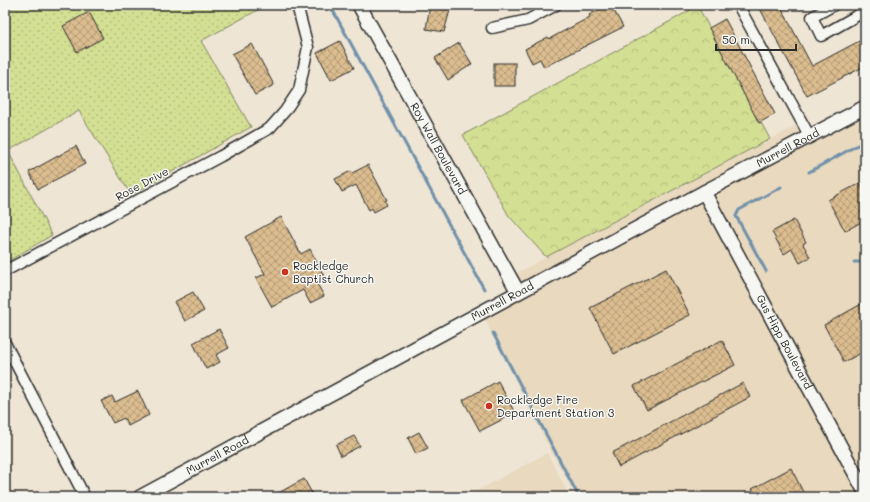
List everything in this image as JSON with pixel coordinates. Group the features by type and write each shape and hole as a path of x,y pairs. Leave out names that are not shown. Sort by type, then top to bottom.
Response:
{"street":[{"name":"Rose Drive","path":"5,271 221,156 270,128 285,111 299,90 308,47 297,5"},
{"name":"Roy Wall Boulevard","path":"358,5 518,292"},
{"path":"492,28 528,20 556,5"},
{"path":"738,5 810,137"},
{"path":"834,5 812,17 821,36 865,11"},
{"name":"Murrell Road","path":"140,497 518,292 865,107"},
{"name":"Gus Hipp Boulevard","path":"704,192 865,492"},
{"path":"5,342 85,497"}],"shaded area":[{"path":"865,114 865,479 713,194"},
{"path":"796,126 802,136 520,285 515,274"},
{"path":"702,200 861,497 576,497 550,449 484,317"},
{"path":"547,453 570,497 466,497"}],"green space":[{"path":"5,5 267,5 201,41 251,127 131,195 79,111 8,151 52,235 5,263"},
{"path":"692,5 697,5 770,139 546,257 509,216 463,135 689,11"}],"building":[{"path":"430,5 450,10 444,32 426,29"},
{"path":"607,5 611,5 623,27 544,67 540,59 532,63 525,49 548,37 549,39 590,17 589,15"},
{"path":"758,5 780,5 812,66 865,38 865,66 807,96"},
{"path":"89,12 103,38 77,52 63,26"},
{"path":"725,19 775,114 759,123 709,28"},
{"path":"340,41 354,68 331,80 317,53"},
{"path":"459,43 472,64 448,80 435,58"},
{"path":"252,44 274,85 255,95 232,54"},
{"path":"494,63 515,63 515,86 494,86"},
{"path":"76,146 85,164 38,189 29,172"},
{"path":"368,165 387,200 385,201 387,205 374,212 372,208 369,210 356,185 342,192 335,179"},
{"path":"860,183 865,193 865,220 845,231 828,200"},
{"path":"281,217 301,254 310,249 325,278 316,282 324,296 310,303 303,290 272,307 256,278 265,274 245,237"},
{"path":"794,220 806,242 803,244 810,257 800,263 792,249 784,254 772,232"},
{"path":"666,269 690,315 614,354 590,308"},
{"path":"193,292 204,311 185,321 174,302"},
{"path":"865,302 865,351 844,362 824,325"},
{"path":"219,329 229,348 216,355 220,362 206,369 193,343"},
{"path":"722,340 735,365 647,410 634,386"},
{"name":"Rockledge Fire Department Station 3","path":"498,381 515,413 480,431 463,400"},
{"path":"743,383 750,397 619,467 612,453"},
{"path":"138,391 149,415 128,426 124,418 113,423 101,401 112,396 115,402"},
{"path":"419,432 428,448 416,454 408,438"},
{"path":"354,436 360,446 341,456 336,445"},
{"path":"791,468 804,494 798,497 757,497 752,489"},
{"path":"304,479 314,497 271,497"}],"waterway":[{"path":"330,5 484,289"},
{"path":"809,172 865,141"},
{"path":"766,271 736,216 739,210 781,187"},
{"path":"854,262 865,262"},
{"path":"493,333 579,497"}],"place":[{"name":"Rockledge Baptist Church","path":"285,272"},
{"name":"Rockledge Fire Department Station 3","path":"489,406"}]}
